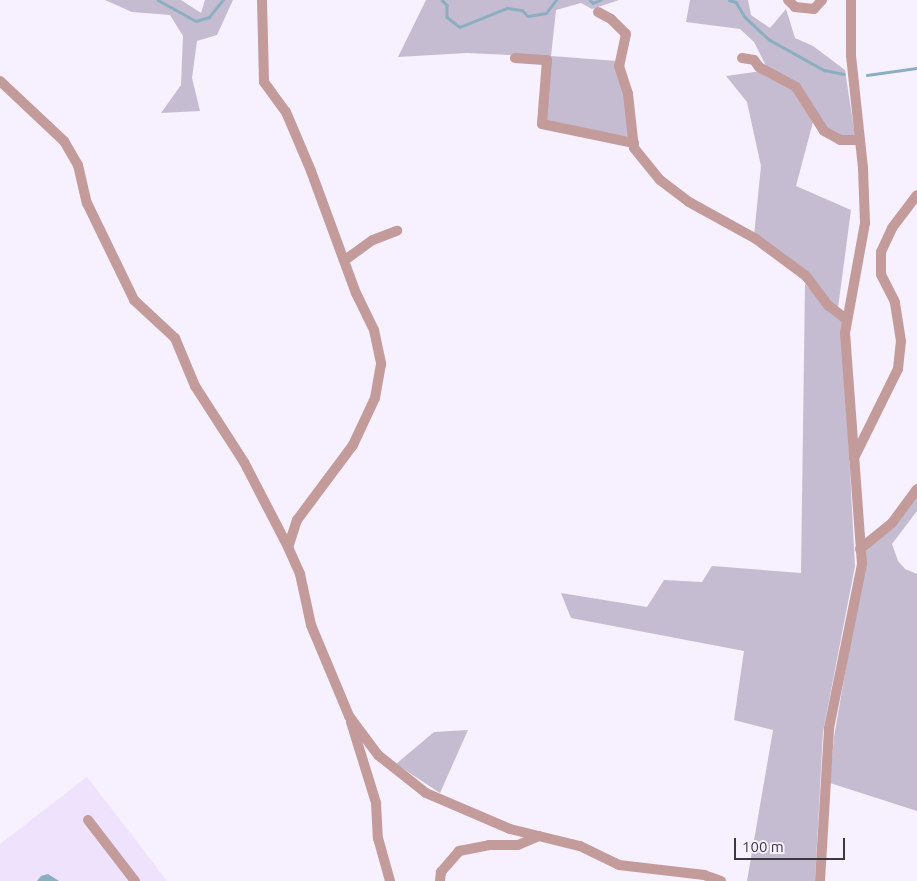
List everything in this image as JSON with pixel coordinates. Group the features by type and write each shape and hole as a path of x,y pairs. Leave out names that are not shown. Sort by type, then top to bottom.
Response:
{"street":[{"path":"262,0 264,82 286,112 374,330 382,364 375,398 352,446 297,520 288,547"},
{"path":"788,0 795,7 814,9 822,0"},
{"path":"820,881 829,728 862,564 853,458 846,319 865,224 851,55 851,0"},
{"path":"598,12 611,19 626,34 619,66 628,94 634,148 660,180 689,202 756,239 806,276 829,306 846,319"},
{"path":"515,58 547,60 542,124 634,143"},
{"path":"742,58 754,60 758,68 796,87 824,131 840,140 859,140"},
{"path":"0,82 64,141 78,164 87,203 134,300 175,338 195,386 244,462 288,547 300,574 311,625 350,716 376,803 378,838 390,881"},
{"path":"853,458 898,369 901,341 895,302 881,274 881,252 892,228 917,195"},
{"path":"345,260 373,240 397,231"},
{"path":"860,550 892,524 917,489"},
{"path":"350,716 378,755 426,793 510,829 580,846 619,865 704,875 721,881"},
{"path":"88,820 135,881"},
{"path":"440,881 441,872 460,851 489,845 518,845 539,836"}],"shaded area":[{"path":"105,0 181,0 201,13 205,0 233,0 217,35 197,41 192,78 200,111 161,113 181,85 183,36 170,15 132,12"},
{"path":"426,0 619,0 592,9 581,3 556,10 551,56 617,61 626,94 631,140 545,122 551,57 467,53 398,57"},
{"path":"690,0 748,0 751,15 770,28 786,9 795,38 813,46 845,70 855,136 840,137 825,128 806,100 768,70 754,42 740,29 686,22"},
{"path":"762,71 793,88 813,122 796,186 851,210 838,308 754,236 761,166 747,102 726,76"},
{"path":"805,284 842,320 855,566 823,732 815,881 747,881 773,730 734,720 744,651 571,618 561,593 647,607 664,580 702,582 712,566 801,573"},
{"path":"917,494 917,511 892,544 898,561 905,569 917,574 917,811 830,783 834,737 867,546"},
{"path":"468,730 440,793 396,764 434,732"},
{"path":"87,777 167,881 0,881 0,844"}],"water":[{"path":"48,874 59,881 37,881 41,876"}],"waterway":[{"path":"158,0 196,21 209,17 223,0"},
{"path":"442,0 447,5 447,17 460,27 507,8 522,10 528,16 546,13 556,0"},
{"path":"590,0 593,3 600,0"},
{"path":"729,0 736,2 745,17 770,40 824,70 844,74"},
{"path":"867,75 917,68"}]}
